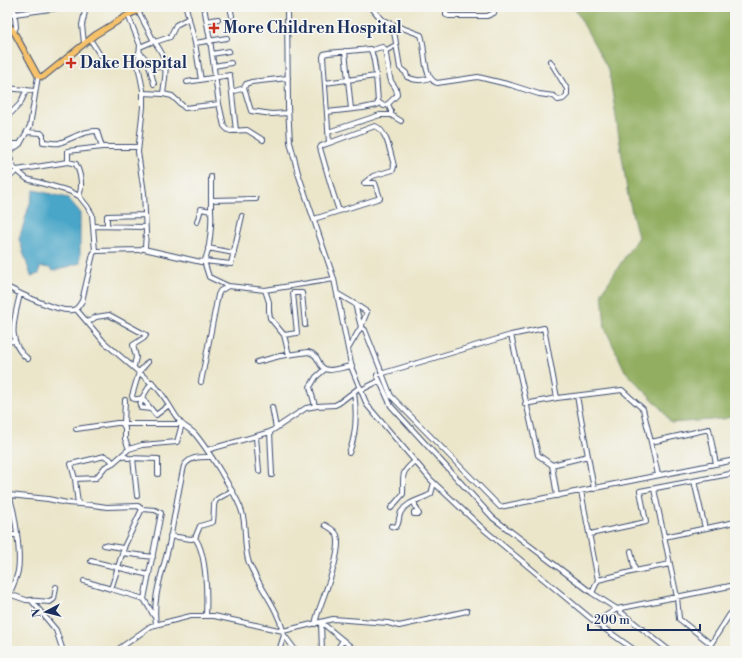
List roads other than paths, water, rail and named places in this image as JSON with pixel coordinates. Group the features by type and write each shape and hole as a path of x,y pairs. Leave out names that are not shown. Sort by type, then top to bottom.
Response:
{"main road":[{"path":"7,23 14,32 38,76 44,77 84,43 128,15 148,7"}],"street":[{"path":"14,7 16,27 14,32"},
{"path":"7,15 65,7"},
{"path":"84,43 82,25 86,7"},
{"path":"186,7 195,43 201,80"},
{"path":"204,7 219,104 224,126 231,131 248,130 263,140"},
{"path":"230,7 232,16"},
{"path":"287,7 288,113 290,142 298,173 334,279 352,366 367,405 434,483 481,528 595,622 636,651"},
{"path":"371,7 381,19 392,25 421,35 427,72 434,82 440,84 478,77 490,79 539,94 554,96 558,100 563,99 567,95 567,89 550,61"},
{"path":"446,7 446,15 449,16 487,16 494,13 495,7"},
{"path":"138,11 163,53 166,65 163,94"},
{"path":"128,15 140,50 148,61 154,84"},
{"path":"140,50 155,41 170,37 176,25 189,18"},
{"path":"207,22 218,19"},
{"path":"392,25 400,68 406,73 407,77 415,81 430,78"},
{"path":"195,43 226,38"},
{"path":"90,39 100,55"},
{"path":"386,51 396,45"},
{"path":"329,143 324,54 345,51 372,50 382,47 386,51 391,80 396,86 397,95 384,106 378,102"},
{"path":"140,50 138,65 144,93 138,147 144,193 146,227 144,249"},
{"path":"372,50 378,102"},
{"path":"212,54 228,51"},
{"path":"345,51 351,109"},
{"path":"148,61 156,66 166,69"},
{"path":"214,66 231,63"},
{"path":"187,82 230,75 236,131"},
{"path":"7,287 28,298 66,310 76,309 82,301 93,254 96,251 92,214 79,196 69,191 27,179 14,168 7,153 20,144 30,126 38,76"},
{"path":"325,83 376,76"},
{"path":"232,92 244,88 246,84 251,82 288,78"},
{"path":"7,88 35,91"},
{"path":"244,88 251,111 272,114 288,113"},
{"path":"7,117 20,104 26,91"},
{"path":"144,93 172,96 185,108 219,104"},
{"path":"327,112 376,105 378,102"},
{"path":"388,104 391,115"},
{"path":"328,132 380,116 391,115 401,121"},
{"path":"314,219 380,198 375,183 364,183 373,176 393,170 394,166 386,140 382,130 379,127 376,126 321,146 320,148 339,211"},
{"path":"27,132 41,133 43,135 44,142 57,144 75,138 83,133 97,131 102,147"},
{"path":"7,144 20,144"},
{"path":"68,162 68,151 102,147 138,147"},
{"path":"7,176 12,175 17,170 68,162 76,164 82,186 79,196"},
{"path":"211,177 212,220 206,259 204,261 209,277 228,286 265,290 334,279"},
{"path":"211,200 256,199"},
{"path":"197,222 201,209 211,211"},
{"path":"107,226 107,216 145,215"},
{"path":"96,251 144,249 201,262 231,264 242,216"},
{"path":"93,226 146,227"},
{"path":"208,248 234,253"},
{"path":"201,382 218,295 220,291 228,286"},
{"path":"284,335 297,333 293,286"},
{"path":"265,290 270,302 270,318 284,335 289,355"},
{"path":"293,293 302,293 305,325"},
{"path":"20,294 13,324 14,341 22,354 28,359"},
{"path":"338,294 367,312 361,327 348,349"},
{"path":"355,304 361,327 366,330 391,396 500,507 735,460"},
{"path":"76,309 104,342 152,382 163,394 182,424 194,432 211,456 232,491 242,513 245,532 245,550 249,563 263,591 274,607 283,633 296,651"},
{"path":"88,322 96,317 109,316 146,334 144,338 133,345 136,357 134,366"},
{"path":"558,398 544,328 510,335 377,375 391,406 493,518 592,593 617,609 670,651"},
{"path":"510,335 525,404 538,454 552,465 557,496"},
{"path":"7,342 14,341"},
{"path":"257,362 308,352 317,357 320,364 325,369 329,370 352,366"},
{"path":"142,398 134,399 132,396 139,372 148,362"},
{"path":"315,406 310,387 316,377 325,369"},
{"path":"207,450 270,432 306,408 335,405 354,392 379,381"},
{"path":"151,409 141,408 140,405 142,398 152,382"},
{"path":"525,404 558,398 622,390 643,409 658,475"},
{"path":"349,453 354,439 356,421 354,392"},
{"path":"577,396 594,489"},
{"path":"142,398 156,415 169,405"},
{"path":"125,400 125,439 129,449"},
{"path":"272,407 276,428"},
{"path":"76,429 117,423 182,424"},
{"path":"75,479 96,478 105,467 113,463 129,449 142,445 176,442 182,424"},
{"path":"651,442 709,429 716,464"},
{"path":"270,432 272,475"},
{"path":"256,437 259,471"},
{"path":"122,455 133,458 158,459 158,474"},
{"path":"78,504 75,479 71,464 105,456 113,463"},
{"path":"156,624 154,608 158,585 170,536 184,466 186,462 194,458 211,456"},
{"path":"552,465 588,456"},
{"path":"133,458 137,496"},
{"path":"391,508 403,494 402,476 408,467 415,461"},
{"path":"590,534 646,522 640,491 734,473 735,482"},
{"path":"694,481 704,528"},
{"path":"391,526 396,527 402,510 415,501 431,494 434,483"},
{"path":"654,489 677,597 680,619 711,644 730,614 735,612"},
{"path":"195,538 200,526 213,522 213,505 216,499 232,491"},
{"path":"581,491 598,580 592,593"},
{"path":"7,599 18,570 19,561 17,535 8,494 48,499 67,504 106,507 138,506 142,509 156,510 161,513 144,599"},
{"path":"414,512 414,514 419,514 415,501"},
{"path":"111,589 122,551 142,509"},
{"path":"399,518 403,516 405,518"},
{"path":"664,537 735,522"},
{"path":"316,624 316,616 337,556 337,535 333,530 325,525"},
{"path":"7,535 17,535"},
{"path":"170,536 191,539 195,538"},
{"path":"195,538 199,543 204,569 207,600 206,616"},
{"path":"104,545 122,551 153,557"},
{"path":"632,551 635,571"},
{"path":"91,562 149,575"},
{"path":"598,580 670,564"},
{"path":"84,581 144,599 156,618"},
{"path":"595,622 617,609 735,585"},
{"path":"9,594 31,600 50,602 54,599 56,586"},
{"path":"31,600 56,630 63,651"},
{"path":"116,651 151,626 191,616 214,616 283,633 333,619 350,619 388,623 399,626 467,611"},
{"path":"321,622 356,651"},
{"path":"321,622 322,651"},
{"path":"279,651 283,633"},
{"path":"336,651 343,640"}],"water":[{"path":"34,190 68,198 80,212 80,263 53,271 50,268 41,267 39,274 31,276 19,239"}],"place":[{"name":"More Children Hospital","path":"214,28"},
{"name":"Dake Hospital","path":"71,63"}]}
